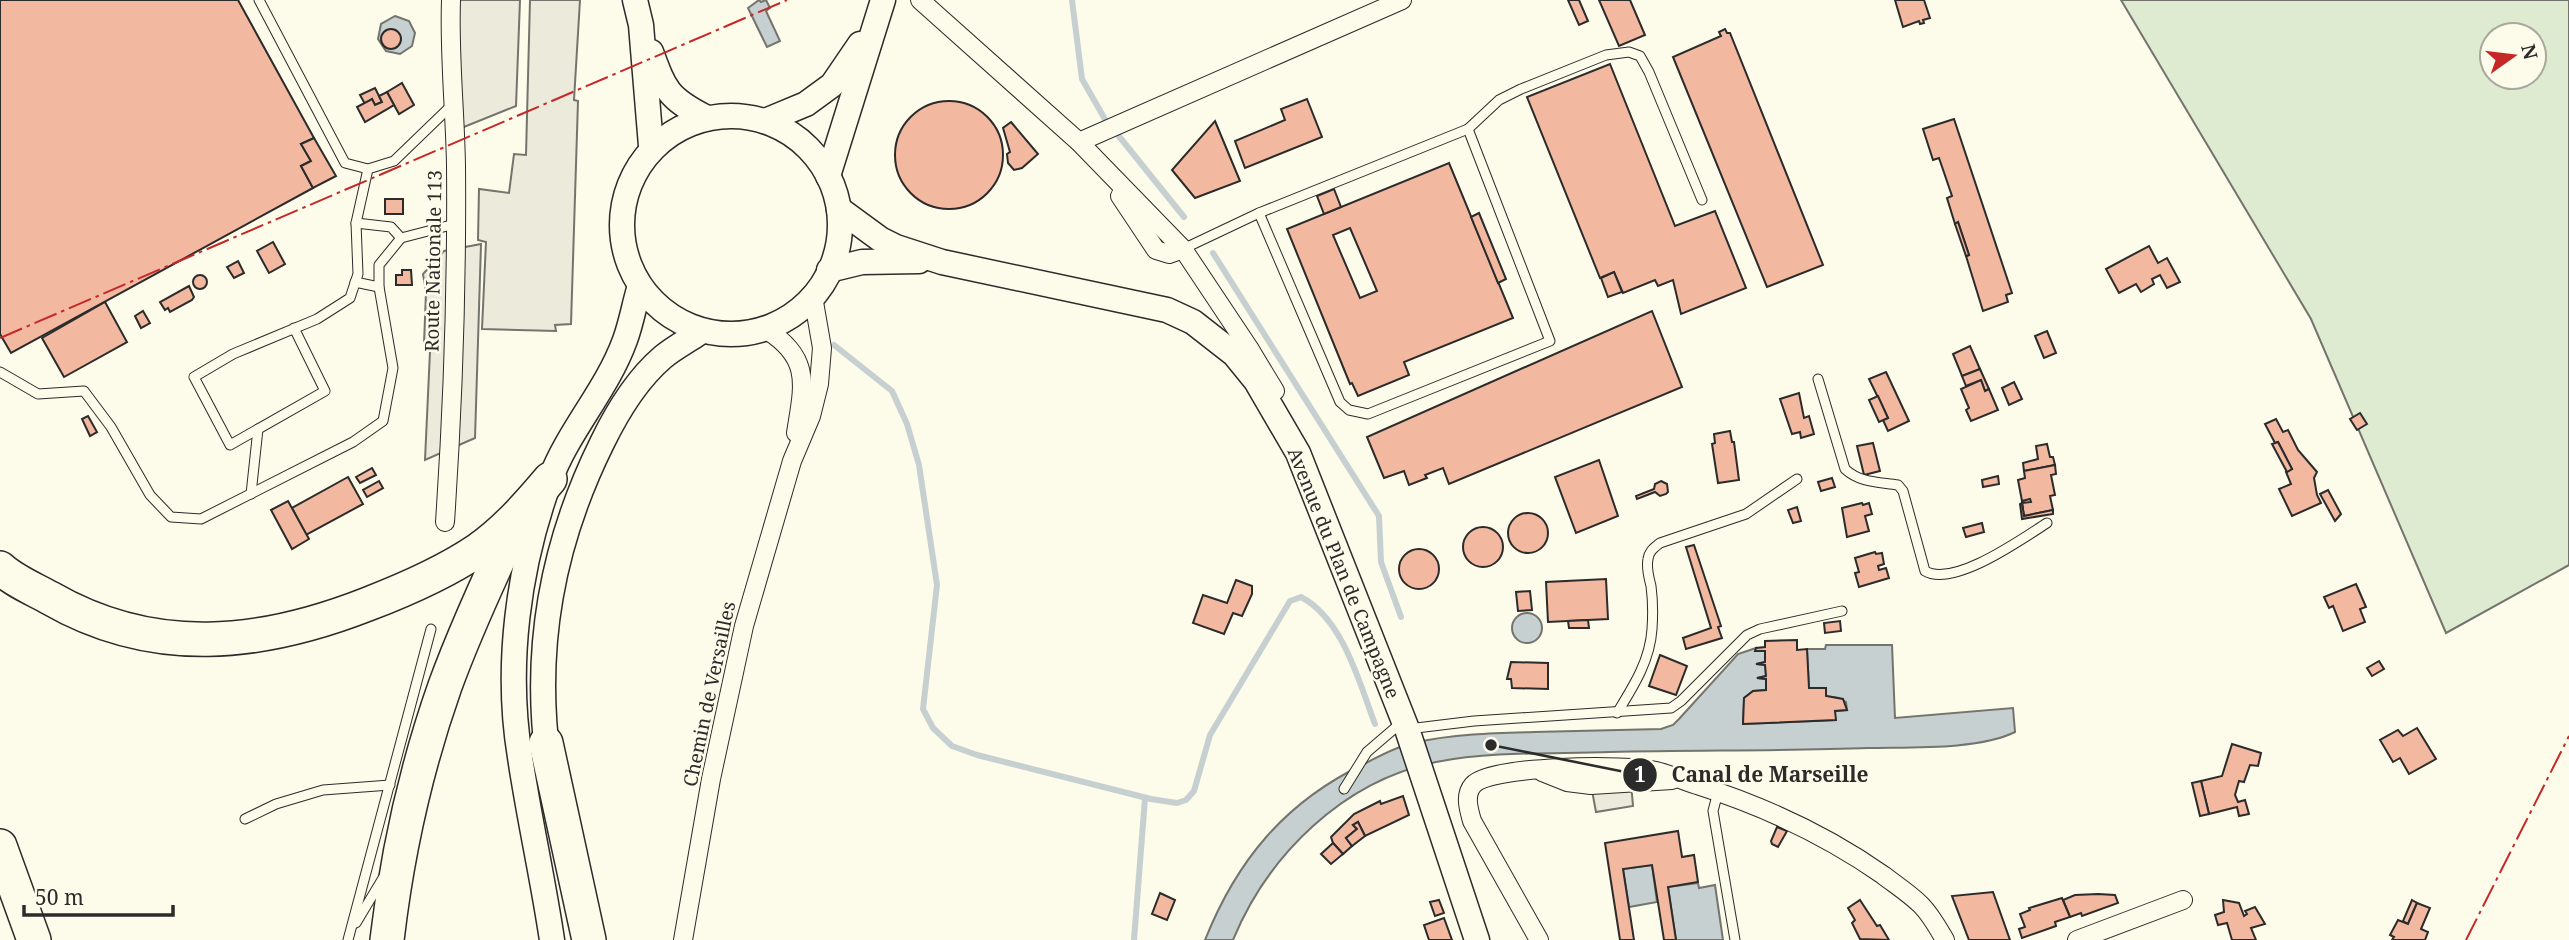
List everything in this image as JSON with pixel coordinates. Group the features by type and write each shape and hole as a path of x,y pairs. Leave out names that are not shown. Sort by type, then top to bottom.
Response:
{"highway":[{"path":"0,568 74,612 129,631 200,641 246,638 302,627 393,594 444,571 480,548 519,516 550,479"},
{"path":"387,940 401,846 424,754 445,686 519,516"},
{"path":"546,743 589,940"},
{"path":"0,846 34,940"}],"main road":[{"path":"635,0 641,25 664,88 688,108 705,117"},
{"path":"828,176 883,0"},
{"path":"641,25 651,146"},
{"path":"765,121 806,104 832,85 873,27"},
{"path":"705,117 750,117 765,121 791,133 812,152 836,191 839,209 837,242 830,270 814,302 792,318 765,330 736,336 698,333 657,309 639,289 627,254 623,225 626,199 635,173 651,146 673,129 705,117"},
{"name":"Avenue du Plan de Campagne","path":"839,209 880,239 942,262 1167,310 1193,322 1234,354 1256,381 1298,453 1407,730 1477,940"},
{"name":"Avenue du Plan de Campagne","path":"830,270 884,260 942,262"},
{"path":"552,940 519,755 515,702 520,592 550,479 625,341 639,289"},
{"path":"574,940 546,743 544,635 553,581 566,526 614,419 636,386 663,358 698,333"},
{"name":"Avenue du Plan de Campagne","path":"1424,779 1494,940"}],"street":[{"name":"Route Nationale 113","path":"445,522 451,432 456,165 451,0"},
{"path":"920,0 1100,163 1156,250 1169,254 1183,249 1272,384 1286,413 1298,453"},
{"path":"1079,142 1381,5 1402,0"},
{"name":"Chemin de Versailles","path":"683,940 711,779 744,626 792,461 811,416 819,384 822,348 814,302"},
{"name":"Chemin de Versailles","path":"765,330 779,337 800,367 804,387 792,461"},
{"path":"1539,940 1472,821 1468,799 1472,786 1482,778 1535,769 1598,767 1646,769 1718,792 1803,827 1862,861 1907,892 1922,906 1945,940"},
{"path":"2077,940 2183,900"}],"lane":[{"path":"259,0 345,163 368,169 394,161 453,103"},
{"path":"1183,249 1259,214 1468,130 1499,100 1521,89 1606,55 1629,52 1640,56 1649,72 1702,200"},
{"path":"1259,214 1340,402 1349,410 1368,414 1550,341 1468,130"},
{"path":"294,328 325,391 230,445 194,377 233,354 294,328 317,319 350,298 358,274 356,223 368,169"},
{"path":"356,223 391,227 401,238"},
{"path":"0,372 38,394 84,391 111,427 150,495 171,517 201,519 353,442 383,421 393,369 379,287 379,265 401,238 455,224"},
{"path":"355,282 379,287"},
{"path":"1818,379 1845,469 1852,476 1865,481 1898,485 1903,491 1926,571 1936,574 1981,564 2047,523"},
{"path":"251,494 258,429"},
{"path":"1617,713 1645,662 1652,634 1653,611 1647,569 1647,559 1652,549 1660,543 1746,514 1797,479"},
{"path":"1344,789 1367,752 1407,730 1474,721 1671,708 1747,635 1760,629 1842,611"},
{"path":"349,938 431,629"},
{"path":"245,819 276,804 323,790 390,785"},
{"path":"1718,792 1713,811 1735,940"},
{"path":"349,938 401,846"}],"green space":[{"path":"2121,0 2569,0 2569,565 2446,633 2311,319"}],"shaded area":[{"path":"451,0 520,0 516,106 454,131"},
{"path":"530,0 580,0 574,100 578,101 571,324 555,325 556,331 482,329 486,242 478,240 479,189 509,193 514,154 526,155"},
{"path":"759,0 766,0 770,8 766,11 780,41 767,47 748,8"},
{"path":"395,16 409,21 415,33 412,46 400,54 386,51 378,39 381,24"},
{"path":"481,244 475,438 425,460 430,351 424,344 426,292 423,274 444,251"},
{"path":"1527,613 1538,617 1542,628 1538,639 1527,643 1516,639 1512,628 1516,617"},
{"path":"1826,645 1892,645 1895,718 2013,708 2015,732 2000,738 1964,745 1523,754 1436,762 1402,772 1370,786 1340,804 1288,851 1266,879 1233,940 1205,940 1232,884 1267,836 1287,815 1336,779 1388,752 1413,743 1473,734 1661,729 1673,725 1738,654 1756,648 1756,651 1765,651 1765,662 1757,664 1765,665 1766,676 1757,678 1766,679 1766,690 1753,691 1744,698 1743,724 1835,720 1835,711 1847,710 1846,702 1826,696 1826,688 1809,688 1807,649 1825,649"},
{"path":"1631,783 1633,806 1596,812 1591,785"},
{"path":"1652,865 1657,902 1629,907 1623,869"},
{"path":"1698,883 1699,888 1715,885 1723,940 1676,940 1668,887"}],"building":[{"path":"0,0 238,0 314,138 301,144 311,161 301,166 313,188 11,353 0,334"},
{"path":"1568,0 1579,0 1588,21 1579,25"},
{"path":"1599,0 1630,0 1645,35 1619,46"},
{"path":"1895,0 1924,0 1930,18 1923,20 1924,23 1920,24 1919,21 1903,27"},
{"path":"391,29 398,32 401,39 398,46 391,49 384,46 381,39 384,32"},
{"path":"1725,29 1730,33 1823,265 1767,287 1673,57 1721,36 1719,32"},
{"path":"1610,64 1675,226 1715,211 1746,288 1681,314 1673,280 1658,286 1655,280 1623,293 1614,272 1600,278 1527,97"},
{"path":"402,83 414,105 399,114 387,92"},
{"path":"375,88 382,102 375,105 372,99 365,104 360,95"},
{"path":"387,92 394,105 365,122 357,107 372,99 375,105 382,102 379,96"},
{"path":"1307,99 1322,137 1245,168 1235,141 1285,120 1281,109"},
{"path":"949,101 970,105 987,117 999,134 1003,155 999,176 987,193 970,205 949,209 928,205 911,193 899,176 895,155 899,134 911,117 928,105"},
{"path":"1954,119 2012,293 2006,295 2008,302 1983,311 1966,256 1969,255 1947,198 1952,196 1939,158 1933,160 1923,129"},
{"path":"1215,121 1240,181 1195,198 1172,170"},
{"path":"1011,122 1038,154 1022,168 1014,170 1008,163 1007,154 1010,152 1003,128"},
{"path":"314,138 336,176 313,188 301,166 311,161 301,144"},
{"path":"1449,163 1513,318 1404,362 1409,375 1358,396 1352,383 1350,384 1287,229","holes":["1350,228 1377,291 1360,298 1333,235"]},
{"path":"1334,189 1341,207 1324,214 1317,196"},
{"path":"385,199 403,199 403,214 385,214"},
{"path":"1479,213 1506,279 1498,283 1471,217"},
{"path":"1958,222 1969,255 1966,256 1955,224"},
{"path":"273,242 285,264 269,273 257,251"},
{"path":"2149,246 2158,263 2167,258 2180,282 2167,288 2160,275 2152,279 2154,284 2141,292 2136,284 2119,293 2106,269"},
{"path":"238,261 244,273 234,278 227,267"},
{"path":"402,270 411,270 412,285 396,285 396,275 402,275"},
{"path":"1614,272 1622,292 1608,297 1601,278"},
{"path":"197,275 203,275 207,282 203,289 197,289 193,285 193,279"},
{"path":"189,286 194,297 192,300 170,312 168,308 165,310 160,302"},
{"path":"105,302 127,342 64,377 42,338"},
{"path":"143,311 150,323 141,328 135,316"},
{"path":"1652,311 1682,387 1449,484 1443,468 1409,485 1404,471 1384,478 1367,437"},
{"path":"2047,331 2056,353 2044,358 2035,336"},
{"path":"1970,346 1980,369 1962,376 1953,354"},
{"path":"1980,369 1989,389 1985,391 1981,380 1966,386 1962,376"},
{"path":"1886,372 1909,421 1888,431 1883,420 1888,418 1869,379"},
{"path":"1981,380 1985,391 1989,389 1998,410 1971,421 1961,389"},
{"path":"2014,382 2022,399 2009,405 2002,388"},
{"path":"1799,393 1804,418 1809,416 1814,434 1801,438 1800,432 1792,434 1780,399"},
{"path":"1878,396 1888,418 1879,422 1869,400"},
{"path":"2360,413 2367,424 2357,430 2350,419"},
{"path":"88,416 97,432 90,436 82,419"},
{"path":"2276,419 2283,432 2288,430 2298,450 2317,472 2314,478 2321,503 2292,516 2279,489 2291,484 2286,472 2292,469 2265,424"},
{"path":"1730,431 1739,480 1718,483 1712,444 1715,443 1714,434"},
{"path":"2278,442 2292,469 2287,472 2272,444"},
{"path":"1873,443 1880,471 1864,475 1857,446"},
{"path":"2047,444 2055,465 2024,471 2023,463 2038,459 2036,446"},
{"path":"1599,460 1618,516 1576,533 1555,477"},
{"path":"2055,465 2056,474 2051,475 2055,495 2050,496 2053,510 2024,516 2022,503 2031,502 2030,499 2022,501 2018,480 2025,478 2024,471"},
{"path":"372,468 376,475 360,483 356,477"},
{"path":"1998,476 1999,484 1983,487 1982,480"},
{"path":"348,477 363,504 306,535 292,508"},
{"path":"1832,478 1835,487 1821,491 1818,482"},
{"path":"379,481 383,488 367,497 363,490"},
{"path":"1661,481 1667,484 1666,494 1660,496 1655,492 1637,499 1636,496 1654,489 1655,484"},
{"path":"2328,490 2341,514 2335,521 2320,494"},
{"path":"288,501 309,539 292,549 271,510"},
{"path":"1869,503 1872,514 1865,516 1869,531 1847,537 1842,508"},
{"path":"2022,503 2024,516 2053,510 2053,514 2022,519"},
{"path":"1797,507 1801,521 1793,523 1788,510"},
{"path":"1528,513 1536,514 1542,519 1547,525 1547,541 1542,547 1536,552 1528,553 1520,552 1514,547 1509,541 1508,533 1509,525 1514,519 1520,514"},
{"path":"1982,523 1984,532 1966,537 1963,528"},
{"path":"1483,527 1497,533 1503,547 1497,561 1483,567 1469,561 1463,547 1469,533"},
{"path":"1694,545 1721,626 1718,627 1722,638 1686,649 1683,638 1711,628 1686,547"},
{"path":"1419,549 1433,555 1439,569 1433,583 1419,589 1405,583 1399,569 1405,555"},
{"path":"1875,552 1882,553 1884,564 1878,566 1879,570 1886,568 1889,578 1859,587 1855,558"},
{"path":"1606,579 1608,619 1548,622 1546,582"},
{"path":"1236,580 1252,586 1252,594 1242,616 1233,613 1224,634 1193,623 1203,595 1227,603"},
{"path":"2356,584 2366,607 2360,609 2365,622 2343,631 2333,606 2329,608 2324,597"},
{"path":"1530,591 1532,610 1518,611 1516,592"},
{"path":"1588,620 1589,628 1569,628 1568,621"},
{"path":"1840,621 1841,631 1825,633 1824,623"},
{"path":"1797,640 1797,650 1807,649 1809,688 1826,688 1826,696 1843,699 1847,710 1835,711 1836,720 1743,724 1744,698 1753,691 1766,690 1766,679 1757,678 1766,676 1765,665 1756,664 1765,662 1765,651 1755,651 1756,648 1765,647 1765,641"},
{"path":"1660,655 1687,666 1676,695 1649,686"},
{"path":"2379,661 2384,669 2372,676 2367,668"},
{"path":"1511,662 1548,663 1548,689 1512,688 1511,679 1507,679"},
{"path":"2417,728 2436,759 2409,774 2400,758 2393,762 2380,740 2398,730 2403,736"},
{"path":"2232,744 2261,753 2258,766 2250,765 2244,782 2239,781 2235,795 2238,802 2245,800 2249,814 2239,816 2237,807 2209,814 2201,781 2222,776"},
{"path":"2201,781 2209,814 2200,816 2192,783"},
{"path":"1403,796 1409,815 1365,836 1358,822 1353,825 1357,829 1346,838 1352,846 1343,854 1333,843 1331,837 1354,814 1380,801 1381,804"},
{"path":"1358,822 1365,836 1352,846 1346,838 1357,829 1353,825"},
{"path":"1777,827 1787,831 1778,847 1771,841"},
{"path":"1678,831 1682,857 1694,855 1698,882 1668,887 1676,940 1664,940 1652,865 1623,869 1634,940 1620,940 1605,843"},
{"path":"1333,843 1343,854 1331,864 1321,854"},
{"path":"1993,892 2010,940 1969,940 1952,896"},
{"path":"1160,893 1175,900 1167,920 1152,914"},
{"path":"2075,895 2115,895 2118,903 2082,916 2081,913 2070,917 2063,900"},
{"path":"2062,898 2070,917 2055,922 2056,926 2022,938 2019,929 2025,927 2020,914 2030,910 2029,908"},
{"path":"1439,900 1444,913 1435,916 1430,902"},
{"path":"1860,900 1889,940 1860,939 1852,923 1855,920 1848,908"},
{"path":"2223,900 2239,903 2244,916 2247,914 2245,911 2255,907 2265,924 2251,928 2256,940 2232,940 2227,923 2218,925 2215,915 2224,912"},
{"path":"2412,900 2417,903 2408,924 2403,921"},
{"path":"2417,903 2430,908 2421,929 2428,932 2425,940 2392,940 2394,937 2390,935 2398,920 2408,924"},
{"path":"1444,918 1452,940 1429,940 1424,925"}],"waterway":[{"path":"1072,0 1082,79 1106,121"},
{"path":"1118,135 1184,217"},
{"path":"1213,253 1379,516 1381,562 1401,617"},
{"path":"834,345 892,391 907,424 919,465 937,585 923,709 933,728 952,746 977,755 1151,799 1177,803 1186,800 1194,791 1210,735 1290,601 1301,597 1316,607 1339,636 1356,671 1375,724"},
{"path":"1134,940 1145,798"}],"power":[{"path":"0,338 787,0"},
{"path":"2466,940 2569,736"}],"place":[{"name":"Canal de Marseille","path":"1491,745"}]}
